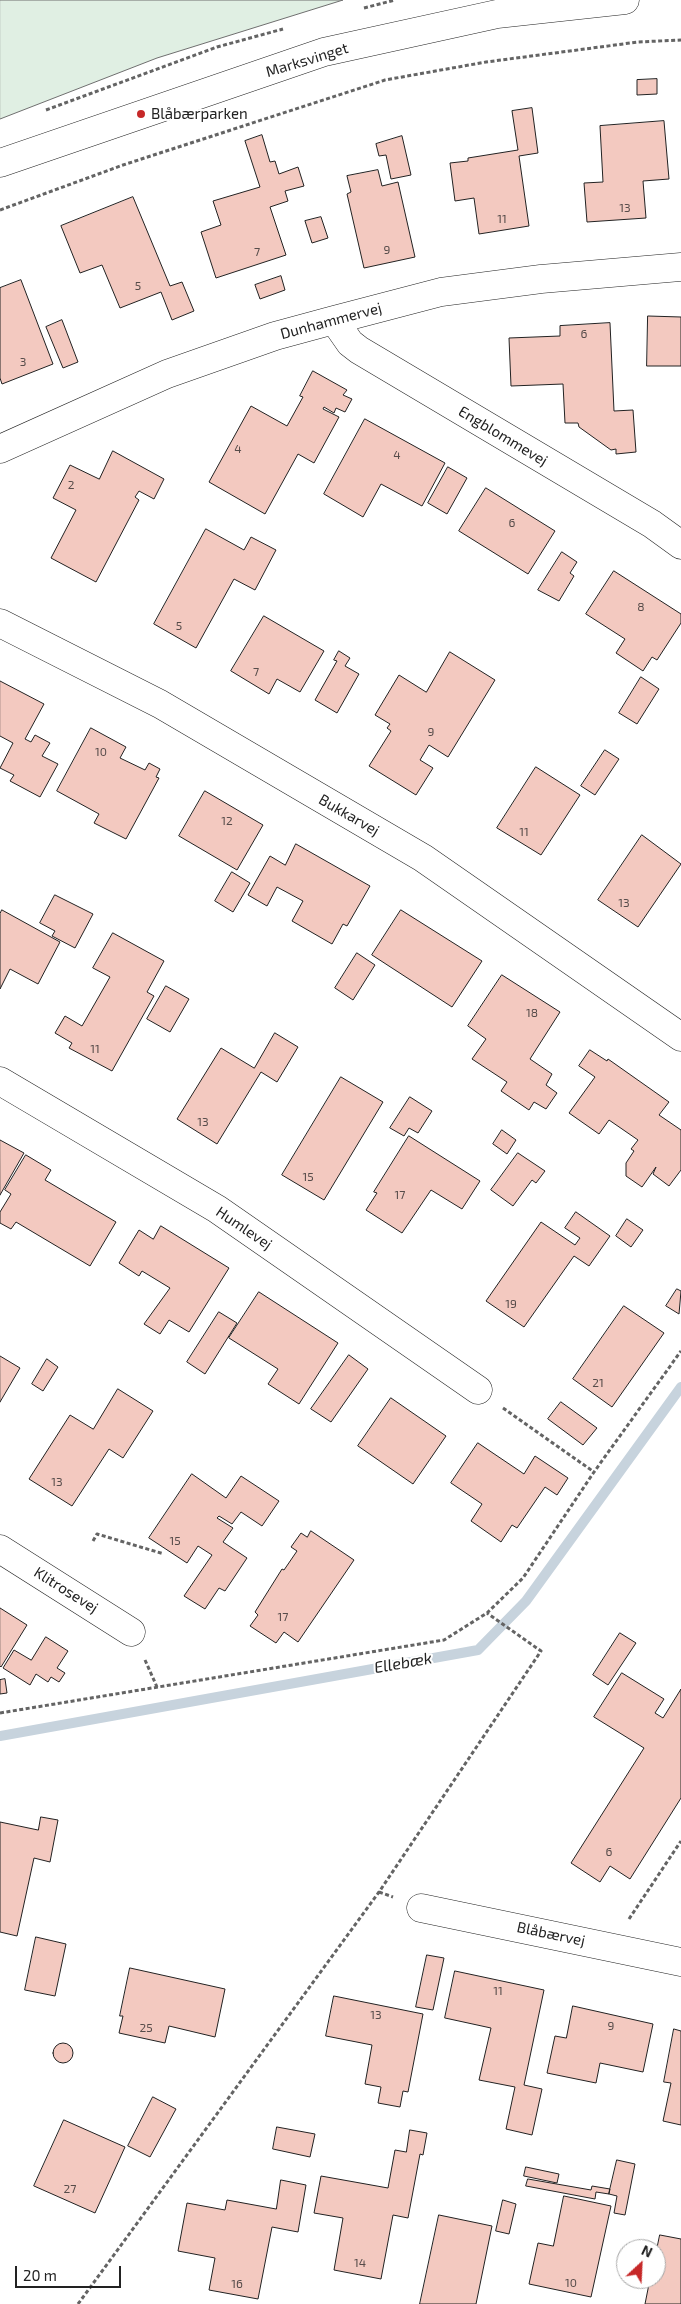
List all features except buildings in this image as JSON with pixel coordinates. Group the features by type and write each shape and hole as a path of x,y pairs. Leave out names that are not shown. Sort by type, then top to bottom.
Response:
{"street":[{"name":"Marksvinget","path":"0,163 324,52 497,14 625,0"},
{"name":"Dunhammervej","path":"0,449 167,374 275,336 334,320 441,292 551,278 681,268"},
{"name":"Engblommevej","path":"334,320 350,343 359,350 652,524 681,545"},
{"name":"Bukkarvej","path":"0,623 160,704 423,858 681,1037"},
{"name":"Humlevej","path":"0,1081 217,1209 478,1390"},
{"name":"Klitrosevej","path":"0,1549 132,1632"},
{"name":"Blåbærvej","path":"421,1908 681,1962"}],"path":[{"path":"360,9 395,0"},
{"path":"45,111 216,47 284,29"},
{"path":"0,210 123,165 385,80 486,62 638,42 681,40"},
{"path":"0,1714 444,1640 487,1613 523,1578 594,1472 681,1351"},
{"path":"478,1390 594,1472"},
{"path":"92,1541 97,1534 164,1554"},
{"path":"78,2304 379,1892 541,1652 487,1613"},
{"path":"610,1947 681,1841"}],"green space":[{"path":"0,0 343,0 157,58 0,119"}],"waterway":[{"name":"Ellebæk","path":"0,1736 478,1650 526,1601 681,1387"}],"place":[{"name":"Blåbærparken","path":"141,114"}]}
